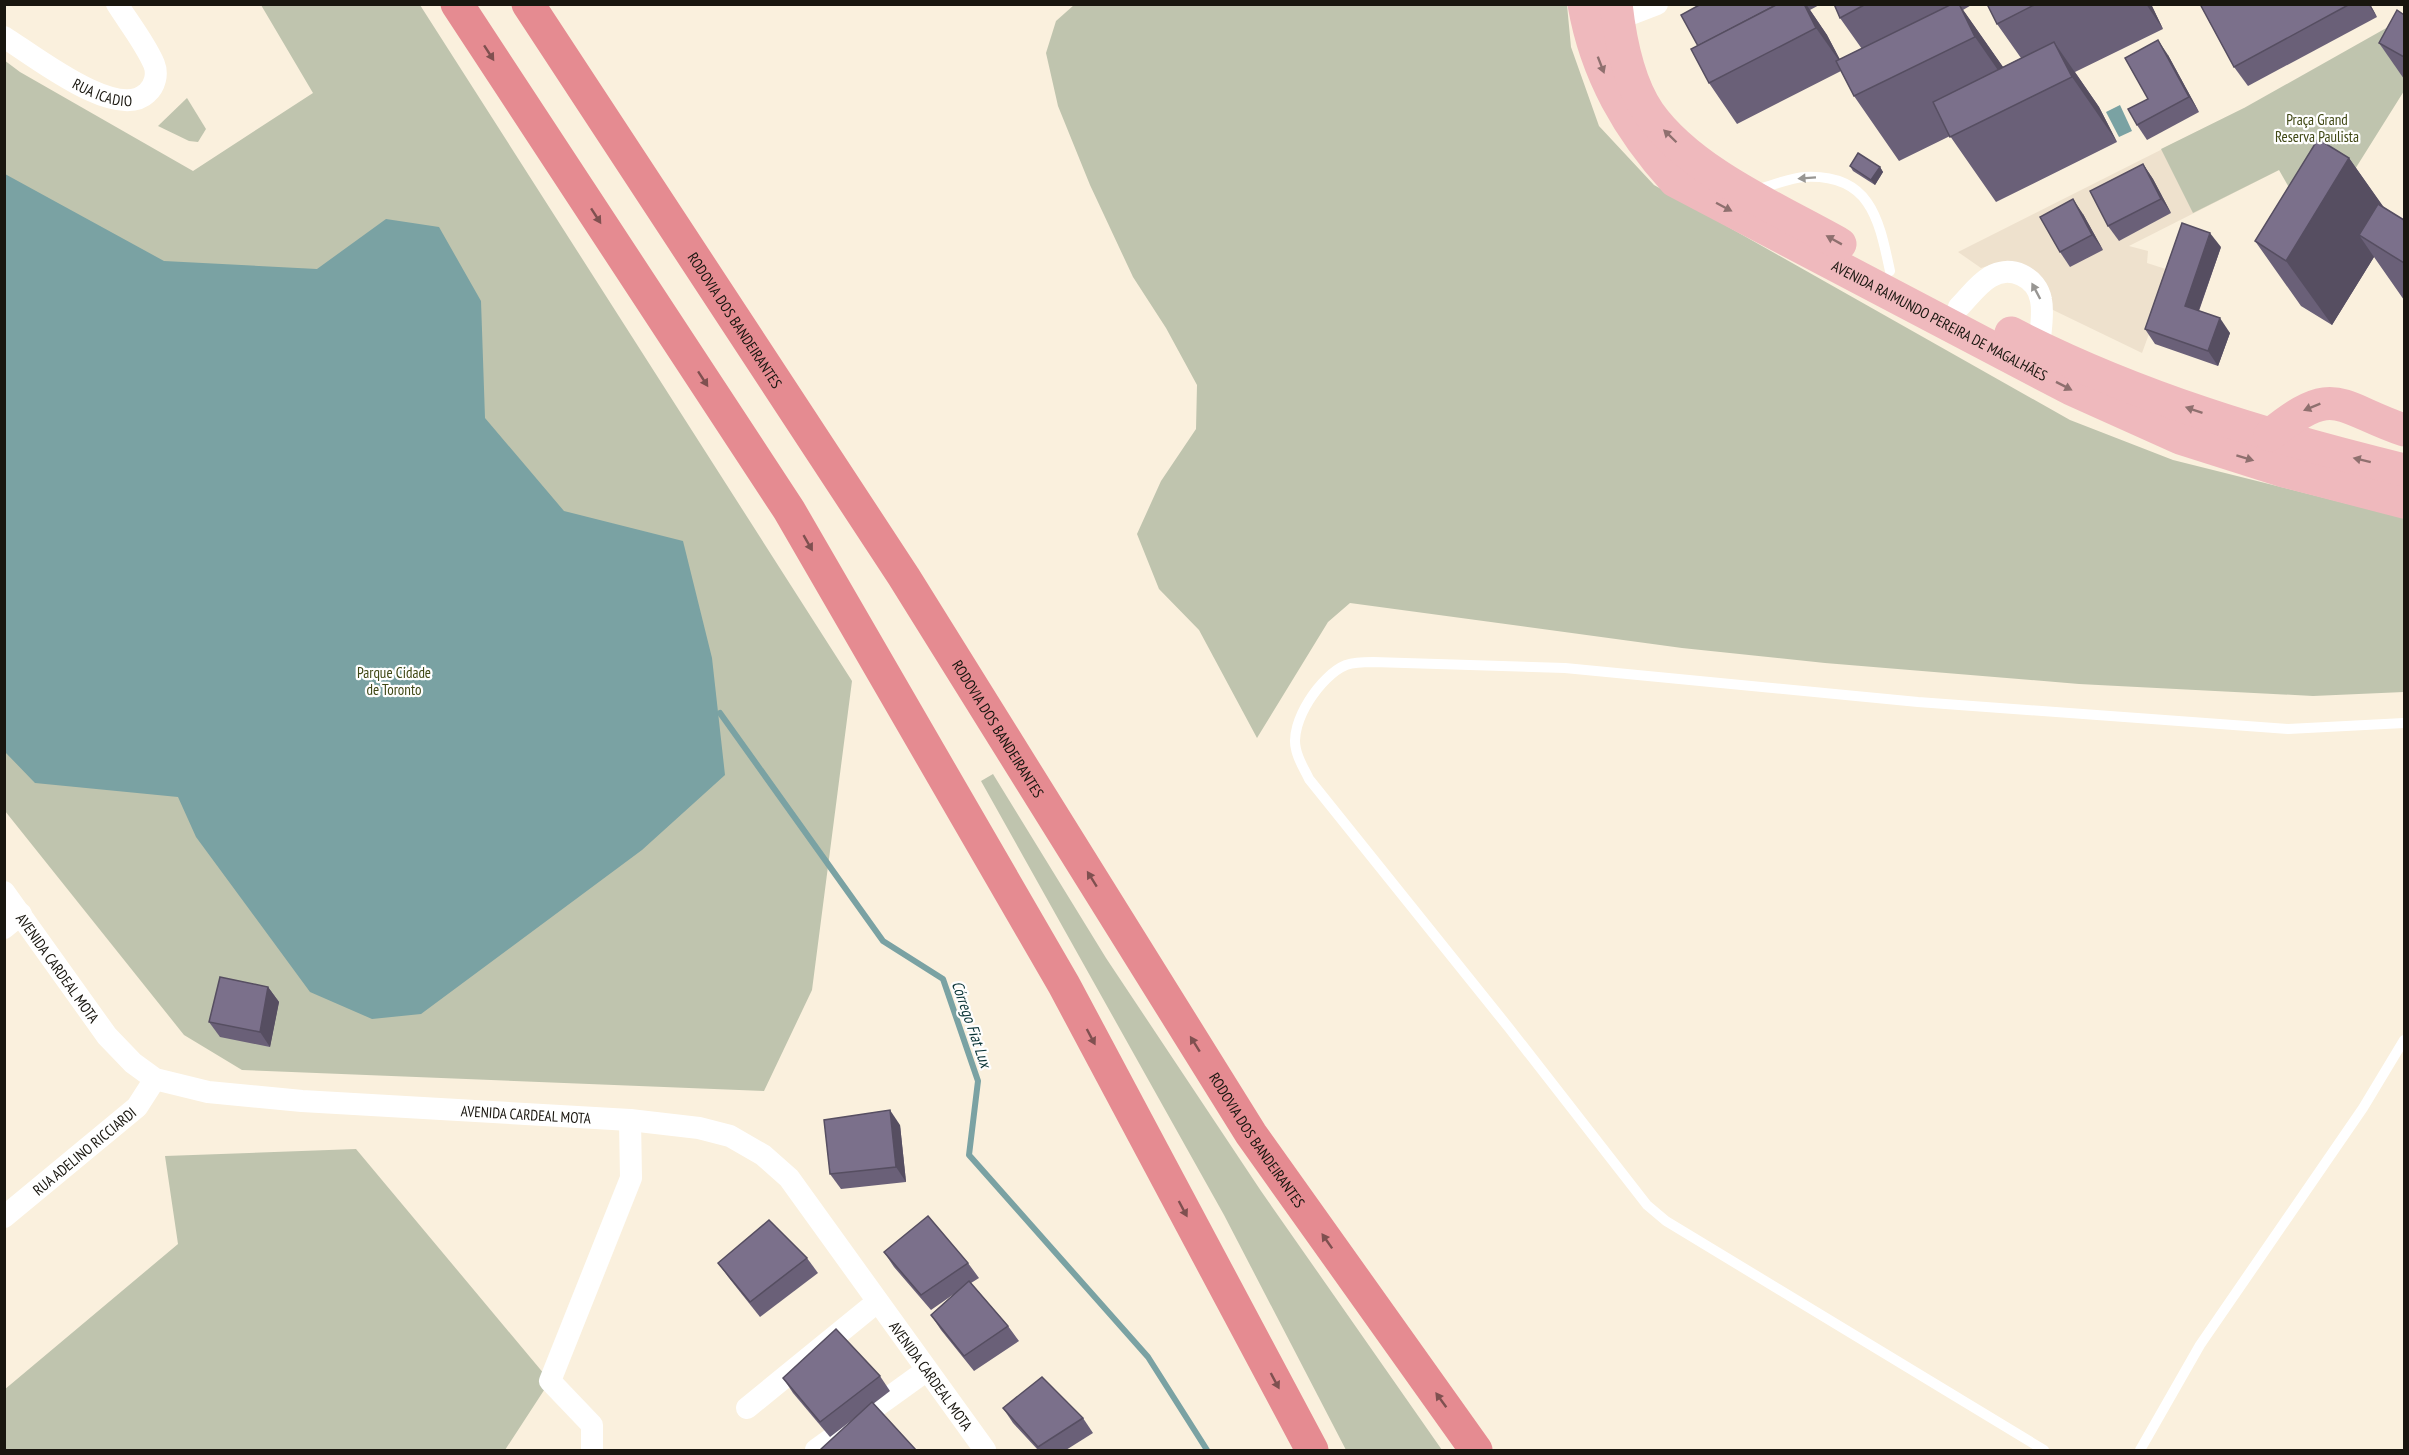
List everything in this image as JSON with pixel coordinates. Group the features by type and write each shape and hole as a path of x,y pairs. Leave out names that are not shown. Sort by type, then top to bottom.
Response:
{"highway":[{"path":"457,4 789,510 1064,985 1312,1450"},
{"name":"RODOVIA DOS BANDEIRANTES","path":"528,4 904,577 1251,1134 1477,1449"}],"main road":[{"name":"AVENIDA RAIMUNDO PEREIRA DE MAGALHÃES","path":"1607,8 1648,111 1669,136 1703,164 1748,192 1890,272 2040,348 2150,394 2270,435 2322,464 2404,502"},
{"name":"AVENIDA RAIMUNDO PEREIRA DE MAGALHÃES","path":"1607,8 1595,50 1623,115 1647,150 1675,181 2071,389 2180,438 2284,471 2322,464 2404,470"},
{"path":"2270,435 2297,413 2321,403 2340,404 2362,411 2404,430"},
{"path":"2322,464 2336,426 2362,411"}],"street":[{"name":"RUA ICADIO","path":"4,38 92,92 127,101 143,97 153,88 156,76 154,65 117,4"},
{"path":"1607,8 1657,4"},
{"path":"1959,307 1990,276 2008,272 2026,276 2039,292 2042,302 2040,348"},
{"name":"AVENIDA CARDEAL MOTA","path":"4,892 13,921 107,1035 133,1063 155,1079 208,1092 302,1101 630,1120 699,1128 730,1136 763,1155 789,1178 986,1450"},
{"name":"RUA ADELINO RICCIARDI","path":"4,1218 137,1107 155,1079"},
{"path":"592,1450 592,1425 550,1381 631,1178 630,1120"},
{"path":"747,1408 877,1302"},
{"path":"816,1450 927,1370"}],"lane":[{"path":"1748,192 1803,177 1820,177 1843,183 1868,201 1876,214 1890,272"},
{"path":"2044,1450 1666,1221 1647,1204 1309,779 1296,749 1295,735 1301,714 1328,677 1344,666 1373,662 1565,668 1896,701 2288,729 2404,723"},
{"path":"2140,1450 2200,1345 2363,1108 2404,1040"}],"shaded area":[{"path":"2244,108 2279,170 2129,246 2148,251 2147,263 2172,271 2142,353 2051,309 2004,261 1981,268 1958,252"}],"green space":[{"name":"Parque Cidade de Toronto","path":"261,5 420,5 852,681 812,990 764,1091 242,1070 184,1035 5,811 4,60 20,72 193,171 313,93"},
{"path":"1074,5 1567,5 1571,47 1599,126 1654,185 2070,420 2173,460 2404,518 2404,692 2313,696 2079,684 1825,663 1682,648 1350,603 1328,622 1257,738 1199,630 1159,589 1137,534 1161,481 1196,429 1197,385 1166,328 1133,277 1090,185 1058,106 1046,53 1056,21"},
{"name":"Praça Grand Reserva Paulista","path":"2404,18 2404,91 2315,233 2279,170 2193,213 2161,149 2244,108"},
{"path":"187,98 206,129 198,142 189,141 158,126"},
{"path":"993,774 1106,958 1261,1191 1442,1450 1346,1450 1224,1215 981,781"},
{"path":"356,1149 550,1381 505,1450 5,1450 4,1390 178,1244 165,1156"}],"water":[{"path":"2120,105 2132,131 2119,137 2106,112"},
{"path":"5,174 164,261 317,269 386,219 439,227 481,301 485,418 564,511 683,541 712,658 725,775 642,850 421,1014 372,1019 310,992 196,837 178,797 35,783 5,752"}],"building":[{"path":"1701,4 1778,4 1698,46 1681,15"},
{"path":"1778,4 1804,4 1816,28 1709,83 1691,49"},
{"path":"1834,4 1866,4 1840,18"},
{"path":"1952,4 1959,4 1975,37 1854,96 1836,61"},
{"path":"1987,4 2036,4 1997,24"},
{"path":"2200,4 2350,4 2234,67"},
{"path":"2397,10 2404,15 2404,57 2379,43"},
{"path":"2158,40 2189,97 2137,125 2128,109 2148,99 2125,58"},
{"path":"2054,42 2072,77 1950,137 1933,102"},
{"path":"2318,139 2349,158 2286,261 2255,241"},
{"path":"1858,153 1880,167 1871,180 1850,166"},
{"path":"2143,164 2161,199 2108,226 2090,191"},
{"path":"2073,199 2092,235 2060,252 2040,217"},
{"path":"2378,204 2404,220 2404,263 2359,235"},
{"path":"2182,223 2210,233 2185,306 2220,318 2208,351 2145,329"},
{"path":"220,977 268,987 260,1032 209,1022"},
{"path":"890,1110 896,1167 830,1174 824,1120"},
{"path":"928,1216 968,1263 921,1295 884,1252"},
{"path":"769,1220 807,1258 750,1302 718,1263"},
{"path":"969,1281 1008,1326 964,1356 931,1315"},
{"path":"836,1329 880,1376 820,1422 783,1378"},
{"path":"1042,1377 1083,1418 1038,1447 1003,1408"},
{"path":"872,1402 916,1450 820,1450"}],"waterway":[{"name":"Córrego Fiat Lux","path":"720,713 883,941 943,979 978,1081 969,1155 1148,1357 1207,1450"}]}
